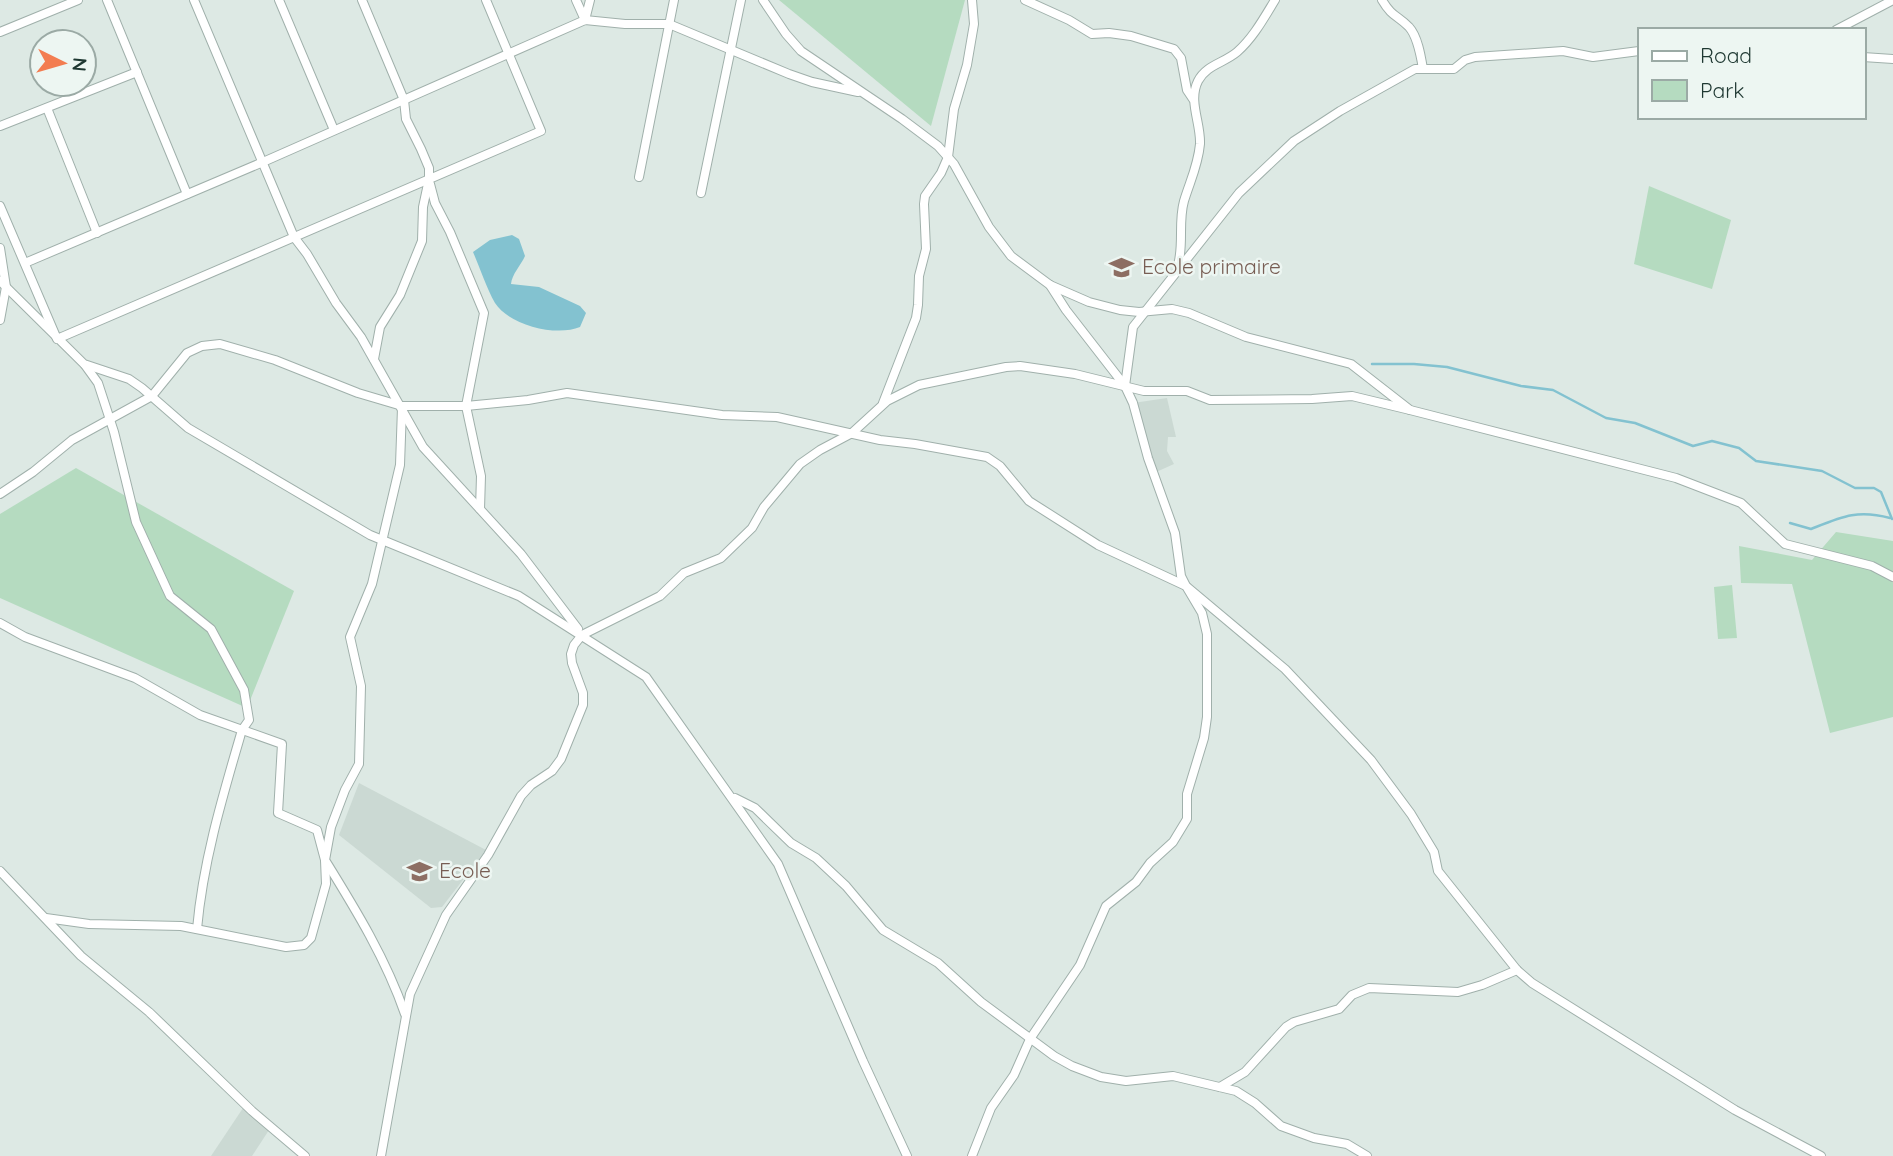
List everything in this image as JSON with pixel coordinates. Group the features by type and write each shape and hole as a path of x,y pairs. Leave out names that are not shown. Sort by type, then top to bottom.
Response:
{"street":[{"path":"0,32 78,0"},
{"path":"107,0 187,194"},
{"path":"194,0 294,237 374,359 423,447 521,555 582,635"},
{"path":"279,0 334,130"},
{"path":"362,0 404,100 406,119 429,168 423,207 422,241 400,295 380,327 374,359"},
{"path":"57,339 541,131 486,0"},
{"path":"576,0 585,20"},
{"path":"585,20 590,0"},
{"path":"639,177 674,0"},
{"path":"701,193 741,0"},
{"path":"763,0 801,51 902,119 948,157 989,227 1011,256 1050,285 1089,302 1120,310 1172,309 1223,326 1246,337 1351,365 1368,375 1410,410"},
{"path":"881,406 916,318 919,276 926,249 923,204 948,157 954,109 967,65 974,24 972,0"},
{"path":"1025,0 1092,34 1131,36 1174,49 1181,58 1187,90 1194,102"},
{"path":"1178,268 1182,250 1181,218 1194,176 1200,142 1193,94 1199,79 1209,68 1235,54 1248,40 1275,0"},
{"path":"1381,0 1390,13 1410,28 1423,69"},
{"path":"1840,28 1893,0"},
{"path":"25,263 585,20 669,24 812,82 862,93"},
{"path":"1125,386 1133,327 1239,193 1294,141 1415,69 1454,69 1465,60 1475,57 1563,51 1593,57 1638,51"},
{"path":"1865,57 1893,58"},
{"path":"0,126 137,72"},
{"path":"47,108 97,233"},
{"path":"429,179 435,203 484,313 466,406 481,476 480,509"},
{"path":"0,207 57,339"},
{"path":"0,248 3,284 0,320"},
{"path":"3,284 84,364 98,383 110,418 136,522 170,596 211,629 244,690 249,720 242,730 216,822 200,895 197,929"},
{"path":"972,1156 991,1108 1014,1075 1030,1039 1080,965 1106,906 1136,882 1150,863 1173,842 1187,819 1187,794 1204,738 1207,717 1208,634 1202,613 1181,576 1175,533 1164,496 1148,458 1133,403 1125,386 1050,285"},
{"path":"0,494 33,472 72,440 152,396 187,353 202,346 220,344 275,360 358,393 402,406 466,406 567,393 722,415 777,417 880,440 915,443 987,457 1000,466 1029,501 1098,545 1186,586 1285,669 1371,760 1411,814 1434,852 1438,872 1517,971 1735,1111 1821,1156"},
{"path":"84,364 129,379 188,428 382,540 519,596 646,677 778,864 907,1156"},
{"path":"381,1156 410,994 446,915 488,855 521,796 531,785 552,772 561,759 583,705 583,693 572,663 574,645 582,635 660,596 684,573 721,558 752,528 764,507 800,464 852,433 881,406 905,390 1020,366 1075,374 1144,391 1187,391 1220,401 1352,396 1676,478 1741,503 1784,544 1872,566 1893,577"},
{"path":"402,406 400,466 372,584 350,637 360,686 359,764 345,790 331,827 325,860 354,906 391,975 406,1017"},
{"path":"0,624 24,637 135,678 200,715 282,744 278,813 317,830 325,860 326,884 311,938 304,945 286,947 197,929 141,923 89,924 46,918"},
{"path":"732,797 755,808 790,843 816,858 846,886 883,930 938,963 981,1002 1072,1066 1101,1077 1126,1081 1173,1076 1236,1091 1255,1103 1281,1126 1314,1138 1348,1144 1367,1156"},
{"path":"0,871 81,956 149,1012 252,1111 305,1156"},
{"path":"1220,1087 1245,1072 1286,1027 1294,1022 1339,1009 1352,995 1369,988 1458,992 1517,971"}],"shaded area":[{"path":"1167,398 1176,437 1168,437 1167,451 1174,464 1154,473 1133,403"},
{"path":"359,783 486,850 442,907 431,908 339,835"},
{"path":"245,1105 271,1127 252,1156 211,1156"}],"green space":[{"path":"779,0 965,0 931,126"},
{"path":"1649,186 1731,220 1712,289 1634,264"},
{"path":"76,468 294,591 247,708 0,598 0,514"},
{"path":"1836,532 1893,541 1893,717 1830,733 1792,584 1741,583 1739,546 1812,560"},
{"path":"1732,585 1737,638 1718,639 1714,587"}],"water":[{"path":"512,235 519,239 525,256 511,284 539,287 580,306 586,313 580,327 559,331 534,327 511,317 495,303 473,252 490,240"}],"waterway":[{"path":"1372,364 1447,367 1521,386 1553,390 1606,418 1635,423 1693,446 1712,441 1739,448 1756,461 1822,471 1855,488 1874,488 1881,492 1892,519"},
{"path":"1790,523 1811,529 1858,514 1890,518"}],"place":[{"name":"Ecole primaire","path":"1122,267"},
{"name":"Ecole","path":"419,871"}]}
